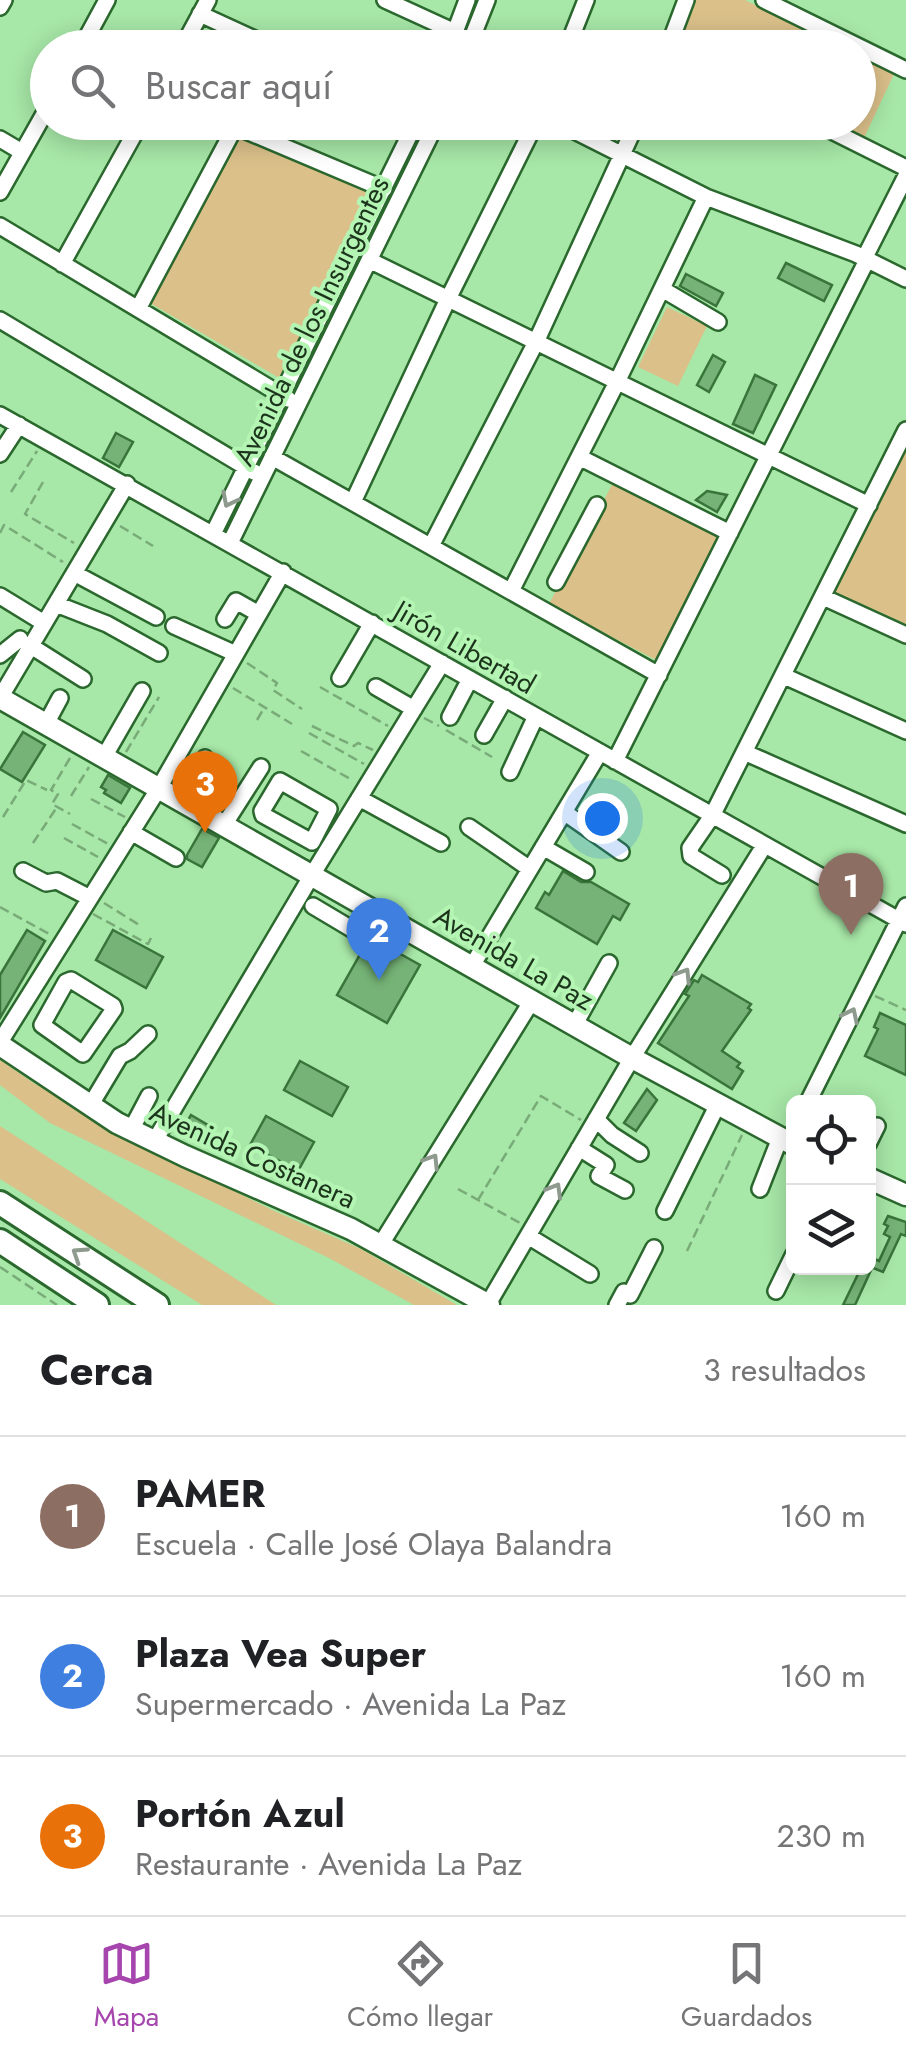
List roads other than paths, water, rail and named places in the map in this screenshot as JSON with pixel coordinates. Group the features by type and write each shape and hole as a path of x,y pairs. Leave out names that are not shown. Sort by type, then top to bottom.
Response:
{"highway":[{"path":"0,1204 157,1305"},
{"path":"0,1242 97,1305"}],"main road":[{"name":"Avenida La Paz","path":"0,698 632,1058 786,1138"},
{"name":"Avenida Costanera","path":"0,1044 131,1130 381,1244 489,1305"},
{"path":"876,1182 906,1195"}],"street":[{"path":"0,6 4,0"},
{"path":"92,30 107,0"},
{"path":"385,0 435,30"},
{"path":"456,30 468,0"},
{"path":"475,30 487,0"},
{"path":"574,30 586,0"},
{"path":"675,30 686,0"},
{"path":"764,0 825,30"},
{"path":"192,30 204,7 243,30"},
{"path":"876,55 906,70"},
{"path":"0,192 30,138"},
{"path":"0,139 22,152"},
{"path":"62,264 130,140"},
{"path":"138,309 222,140"},
{"path":"266,140 384,189"},
{"name":"Avenida de los Insurgentes","path":"213,534 407,140"},
{"name":"Avenida de los Insurgentes","path":"230,542 428,140"},
{"path":"353,502 527,140"},
{"path":"591,140 706,197 868,255 906,279"},
{"path":"431,546 536,342 629,140"},
{"path":"850,140 906,168"},
{"path":"616,762 906,176"},
{"path":"511,591 706,197"},
{"path":"0,226 298,405"},
{"path":"369,260 869,505"},
{"path":"662,290 718,322"},
{"path":"0,320 262,477"},
{"name":"Jirón Libertad","path":"0,415 764,846 903,916"},
{"path":"0,454 19,425"},
{"path":"722,875 689,853 690,848 712,816 906,430"},
{"path":"272,457 659,674"},
{"path":"579,457 730,533"},
{"path":"0,655 25,642 44,624 127,484"},
{"path":"556,582 597,505"},
{"path":"75,572 156,618"},
{"path":"0,1044 159,788 283,572"},
{"path":"0,596 44,624"},
{"path":"824,598 906,635"},
{"path":"225,619 236,601 259,614"},
{"path":"56,604 106,624 159,653"},
{"path":"340,678 372,623"},
{"path":"174,626 235,655"},
{"path":"25,642 83,679"},
{"path":"0,698 25,642"},
{"path":"154,1142 442,663"},
{"path":"784,676 906,730"},
{"path":"450,717 470,679"},
{"path":"376,687 413,710"},
{"path":"100,754 142,691"},
{"path":"46,724 60,698"},
{"path":"484,735 505,698"},
{"path":"510,772 536,716"},
{"path":"472,966 600,752"},
{"path":"744,752 906,824"},
{"path":"178,799 205,758"},
{"path":"224,825 260,767"},
{"path":"278,783 329,809 318,831 311,842 263,815 278,783"},
{"path":"362,793 442,843"},
{"path":"564,812 622,852"},
{"path":"470,827 530,869"},
{"path":"134,828 176,858"},
{"path":"318,831 332,844"},
{"path":"489,1305 632,1058 764,846"},
{"path":"543,847 586,872"},
{"path":"23,870 46,882 57,881 88,901"},
{"path":"336,919 349,895"},
{"path":"313,906 355,931"},
{"path":"811,1095 903,916"},
{"path":"575,1024 609,963"},
{"path":"71,980 114,1010 82,1054 42,1026 53,1004 71,980"},
{"path":"33,989 53,1004"},
{"path":"381,1244 533,1000"},
{"path":"90,1106 120,1056 148,1034"},
{"path":"131,1130 149,1096"},
{"path":"665,1211 718,1104"},
{"path":"594,1123 640,1153"},
{"path":"876,1130 878,1126"},
{"path":"760,1190 786,1144"},
{"path":"579,1148 606,1165 599,1176 624,1190"},
{"path":"530,1233 590,1274"},
{"path":"617,1305 624,1292 630,1296 654,1248"},
{"path":"776,1291 786,1270"}],"place":[{"name":"Portón Azul","path":"205,833"},
{"name":"PAMER","path":"851,935"},
{"name":"Plaza Vea Super","path":"379,980"}]}
